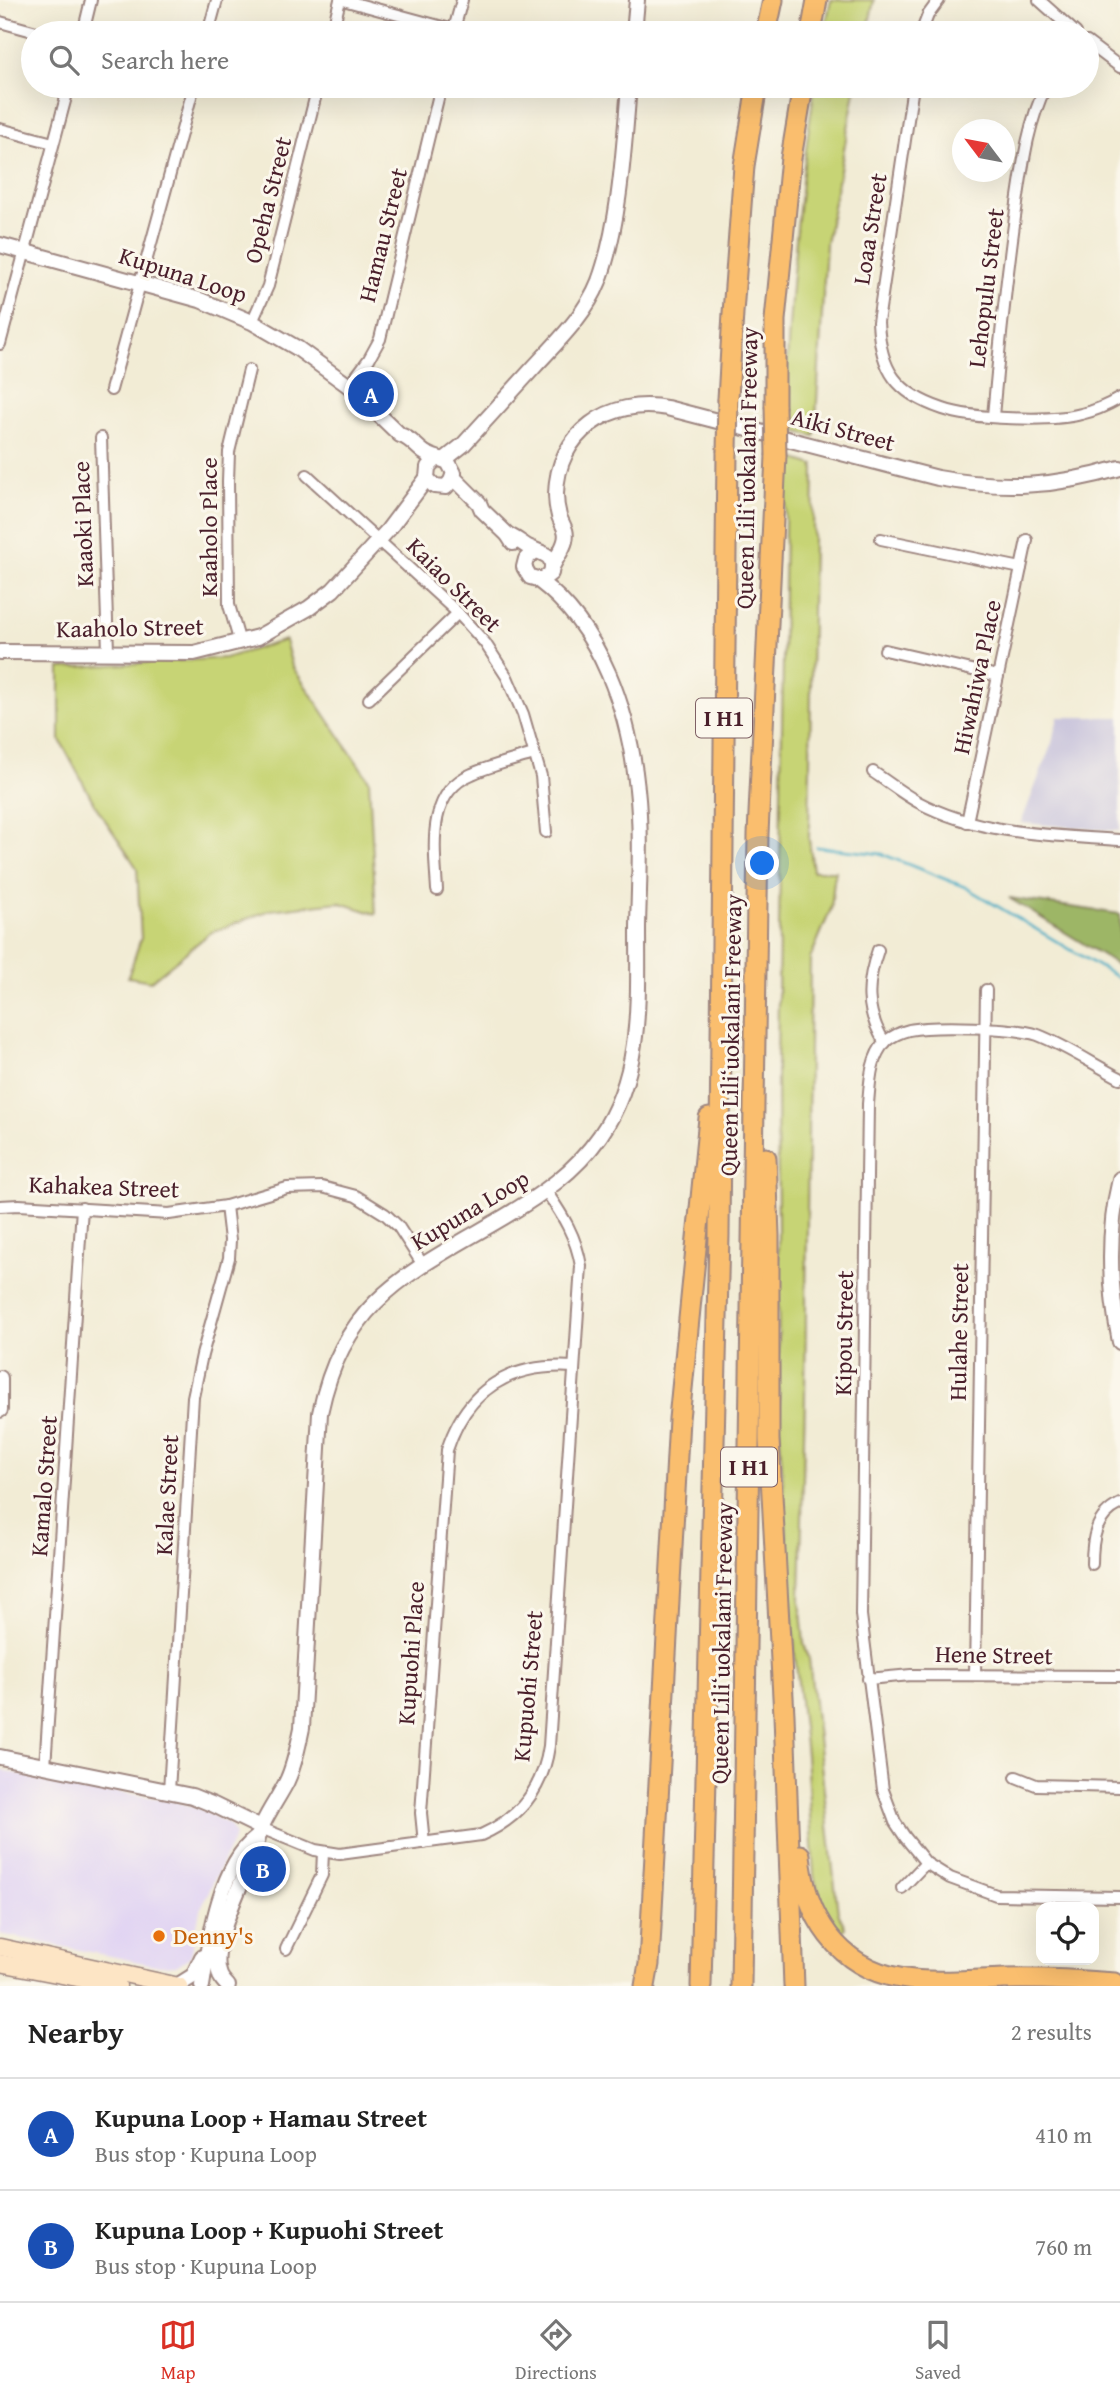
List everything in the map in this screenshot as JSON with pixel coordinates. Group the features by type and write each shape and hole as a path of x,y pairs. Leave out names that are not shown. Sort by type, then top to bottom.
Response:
{"highway":[{"path":"769,21 773,0"},
{"path":"813,21 817,0"},
{"name":"Queen Liliʻuokalani Freeway","path":"702,1986 719,1235 728,399 744,166 755,98"},
{"name":"Queen Liliʻuokalani Freeway","path":"741,1986 758,834 775,456 775,320 791,158 801,98"},
{"path":"758,947 769,1235 769,1440 784,1715 794,1986"},
{"path":"646,1986 680,1419 722,985"},
{"path":"784,1715 805,1890 823,1930 850,1957 878,1972 914,1980 1055,1978 1115,1983"}],"main road":[{"path":"0,1947 178,1986"},
{"path":"0,1964 118,1986"}],"street":[{"path":"86,21 91,0"},
{"path":"212,21 218,0"},
{"path":"336,21 342,0 418,21"},
{"path":"457,21 462,0"},
{"path":"635,21 637,0"},
{"path":"926,21 939,0"},
{"path":"1039,0 1063,21"},
{"path":"0,22 21,28"},
{"path":"1099,51 1120,67"},
{"path":"0,344 3,320 25,252 66,98"},
{"path":"111,390 191,98"},
{"name":"Opeha Street","path":"252,322 268,286 315,98"},
{"name":"Hamau Street","path":"349,386 380,339 438,98"},
{"name":"Kaaholo Street","path":"0,652 194,653 240,643 266,633 309,608 333,590 567,331 584,308 598,282 610,240 628,98"},
{"name":"Loaa Street","path":"894,377 884,359 878,322 911,98"},
{"name":"Lehopulu Street","path":"993,416 1004,296 1024,152 1040,98"},
{"path":"0,129 54,143"},
{"name":"Kupuna Loop","path":"0,245 200,300 252,322 297,348 349,386 400,435 406,436 421,450 440,473 479,503 482,510 509,535 542,560 576,611 577,617"},
{"name":"Kaaholo Place","path":"240,643 229,605 228,481 229,452 249,370"},
{"path":"884,386 894,377 909,392 945,410 1040,420 1061,418 1106,406 1120,398"},
{"name":"Aiki Street","path":"542,560 565,542 567,532 559,517 556,494 559,472 566,453 574,440 594,421 623,407 639,405 667,408 968,484 1034,486 1092,477 1120,468"},
{"name":"Kaaoki Place","path":"101,438 107,651"},
{"name":"Kaiao Street","path":"307,475 383,535 485,643 507,677 523,715 541,776 546,832"},
{"path":"881,539 1021,568"},
{"name":"Hiwahiwa Place","path":"967,822 1027,540"},
{"path":"538,580 545,579 542,560"},
{"name":"Kupuna Loop","path":"202,1986 214,1946 256,1850 259,1833 296,1757 302,1728 320,1413 326,1385 345,1341 367,1310 387,1290 423,1265 546,1191 581,1160 616,1108 627,1079 638,1018 637,790 628,734 611,680 577,617 525,571 542,560"},
{"path":"369,699 458,613"},
{"path":"885,650 998,676"},
{"path":"437,890 435,827 439,809 449,793 470,774 534,754"},
{"path":"873,772 918,802 967,822 1013,831 1120,840"},
{"path":"878,950 870,972 870,1008 873,1022 885,1043 907,1030 1011,1029 1037,1035 1120,1078"},
{"name":"Hulahe Street","path":"975,1674 986,990"},
{"name":"Kipou Street","path":"885,1043 873,1064 869,1104 861,1615 883,1790 895,1822 926,1863 950,1878 996,1895 1120,1897"},
{"path":"1120,1179 1111,1249 1113,1299 1120,1342"},
{"name":"Kahakea Street","path":"0,1206 169,1214 226,1206 287,1188 322,1186 339,1190 371,1204 385,1214 398,1226 423,1265"},
{"name":"Kupuohi Street","path":"0,1757 169,1791 214,1805 259,1833 323,1852 353,1853 481,1835 494,1829 523,1807 543,1775 549,1746 580,1281 578,1251 567,1222 546,1191"},
{"name":"Kalae Street","path":"169,1791 193,1397 229,1258 226,1206"},
{"name":"Kamalo Street","path":"46,1767 82,1208"},
{"name":"Kupuohi Place","path":"424,1843 421,1813 447,1450 459,1420 479,1395 491,1385 520,1371 536,1367 574,1367"},
{"path":"0,1378 0,1410"},
{"path":"1092,1564 1092,1542 1096,1527 1111,1508 1120,1504"},
{"name":"Hene Street","path":"868,1679 975,1674 1120,1676"},
{"path":"1016,1777 1036,1785 1120,1787"},
{"path":"286,1949 322,1875 323,1852"},
{"path":"901,1888 926,1863"},
{"path":"178,1986 190,1979 214,1946"},
{"path":"214,1946 219,1973 228,1986"}],"shaded area":[{"path":"1058,717 1120,717 1120,831 1021,823 1052,743"},
{"path":"0,1770 174,1801 200,1809 230,1825 235,1836 200,1910 191,1956 178,1965 160,1966 0,1934"}],"green space":[{"path":"831,0 874,0 870,21 827,21"},
{"path":"813,98 854,98 826,244 815,436 784,429 794,257"},
{"path":"786,456 814,465 809,839 813,871 835,871 831,909 810,959 800,1600 838,1913 845,1927 842,1932 824,1906 814,1876 779,1424 777,1066"},
{"path":"285,640 292,666 369,780 376,914 338,902 270,910 210,933 151,981 128,977 141,938 137,868 95,805 60,740 60,668 225,658"},
{"path":"1009,898 1120,914 1120,966 1110,960"}],"waterway":[{"path":"817,847 882,854 965,887 1120,979"}],"place":[{"name":"Kupuna Loop + Hamau Street","path":"371,394"},
{"name":"Kupuna Loop + Kupuohi Street","path":"263,1869"},
{"name":"Denny's","path":"159,1936"}]}
